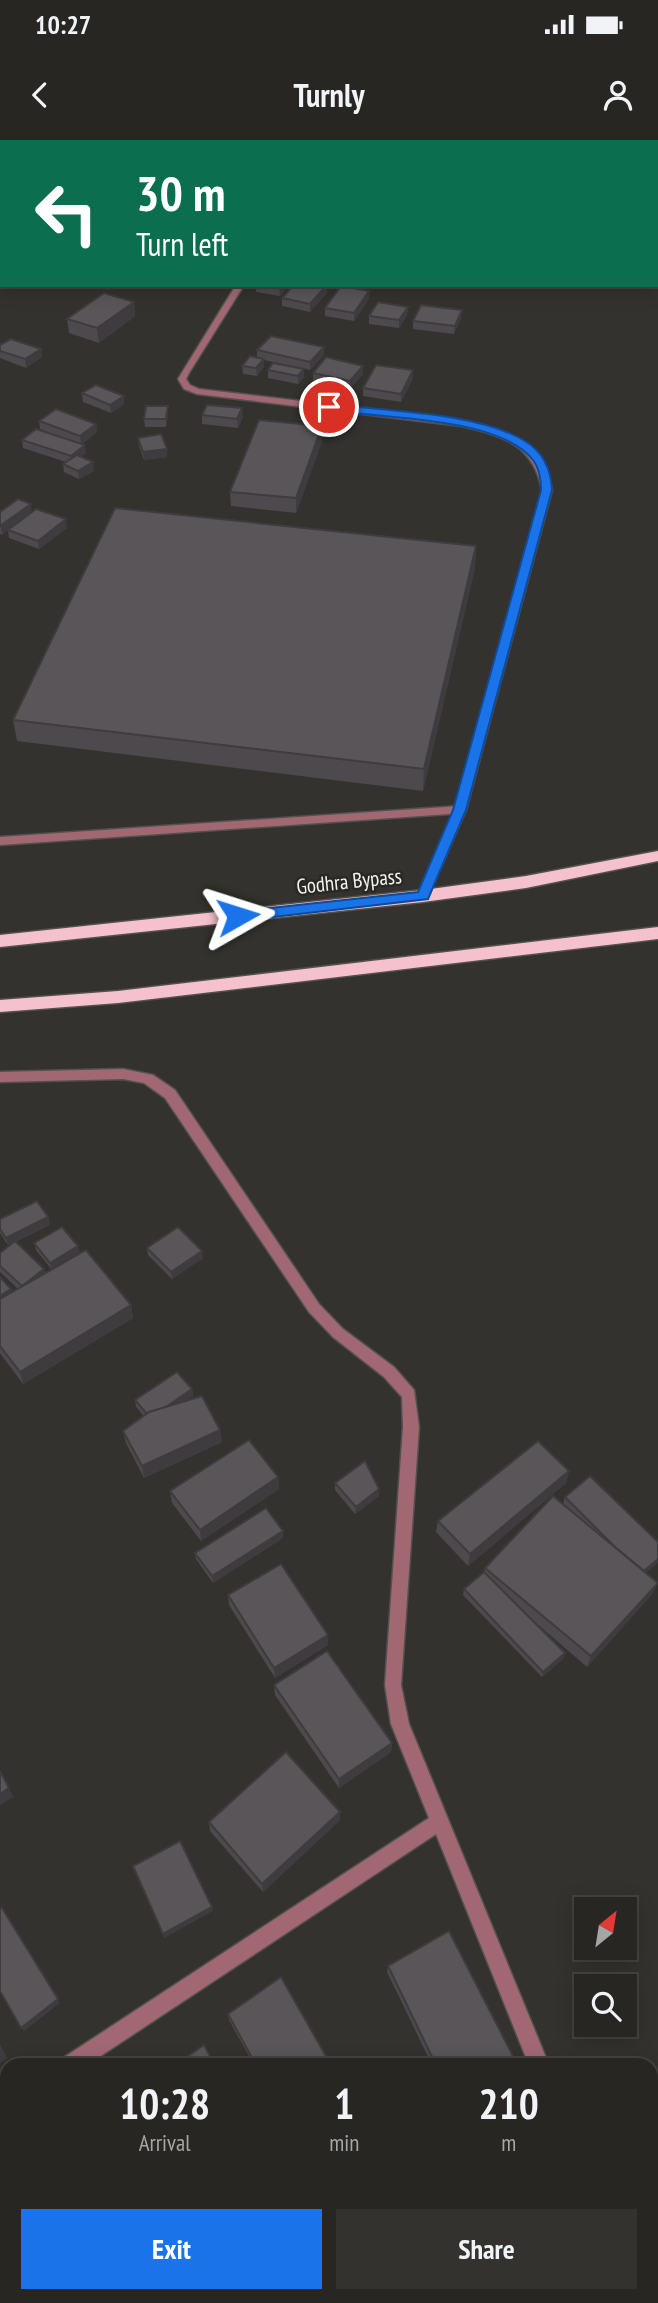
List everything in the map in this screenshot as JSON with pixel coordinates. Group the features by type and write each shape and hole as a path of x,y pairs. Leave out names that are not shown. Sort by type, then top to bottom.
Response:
{"highway":[{"name":"Godhra Bypass","path":"0,941 423,896 526,882 658,856"},
{"path":"0,1006 118,997 658,933"}],"street":[{"path":"239,287 185,373 182,379 187,387 197,391 462,423 495,431 522,444 538,459 546,474 547,490 460,810 423,896"},
{"path":"0,841 460,810"},
{"path":"0,1077 123,1074 148,1079 170,1094 314,1308 338,1333 389,1373 409,1395 411,1427 393,1685 400,1724 536,2058"},
{"path":"81,2058 440,1821"}],"building":[{"path":"292,287 325,287 310,304 282,298"},
{"path":"340,287 369,291 354,313 325,308"},
{"path":"104,293 134,302 97,328 67,319"},
{"path":"378,302 408,307 399,320 369,316"},
{"path":"421,305 462,310 455,326 413,321"},
{"path":"271,336 324,347 310,362 257,350"},
{"path":"11,339 41,349 25,359 0,351 0,345"},
{"path":"250,356 264,359 256,368 242,366"},
{"path":"326,357 363,366 350,381 313,373"},
{"path":"273,363 304,369 298,376 268,370"},
{"path":"376,365 413,370 401,394 363,388"},
{"path":"96,385 124,396 110,405 82,393"},
{"path":"207,405 242,408 237,419 202,415"},
{"path":"146,406 168,406 166,419 144,419"},
{"path":"56,409 96,424 80,436 39,421"},
{"path":"259,420 322,426 296,498 230,492"},
{"path":"36,429 85,445 71,456 22,440"},
{"path":"161,434 167,449 143,452 138,438"},
{"path":"77,455 93,462 78,471 63,464"},
{"path":"18,499 31,504 0,526 0,512"},
{"path":"115,508 476,546 424,769 13,720"},
{"path":"36,509 66,519 38,541 8,530"},
{"path":"37,1201 48,1217 6,1238 0,1229 0,1219"},
{"path":"62,1227 78,1246 50,1263 34,1243"},
{"path":"178,1227 202,1251 171,1272 147,1248"},
{"path":"15,1241 44,1269 22,1286 0,1266 0,1253"},
{"path":"86,1250 131,1305 20,1372 0,1346 0,1299"},
{"path":"0,1277 11,1289 0,1296"},
{"path":"177,1372 192,1389 166,1407 147,1414 135,1400"},
{"path":"202,1396 220,1430 142,1466 123,1431 149,1412"},
{"path":"249,1440 278,1477 200,1530 170,1491"},
{"path":"538,1441 569,1471 470,1554 438,1521"},
{"path":"365,1461 379,1489 356,1507 335,1483"},
{"path":"590,1476 658,1542 658,1559 644,1571 615,1547 565,1497"},
{"path":"553,1496 658,1583 591,1656 485,1568"},
{"path":"266,1508 283,1531 212,1576 195,1553"},
{"path":"281,1564 328,1635 274,1668 228,1595"},
{"path":"484,1572 565,1653 543,1672 464,1589"},
{"path":"327,1651 392,1743 339,1779 274,1685"},
{"path":"286,1752 340,1812 262,1884 209,1822"},
{"path":"0,1771 9,1788 0,1794"},
{"path":"180,1841 212,1907 163,1934 133,1866"},
{"path":"2,1908 58,1999 21,2028 0,1991"},
{"path":"449,1931 514,2058 433,2058 388,1966"},
{"path":"281,1977 327,2058 252,2058 228,2014"},
{"path":"204,2045 211,2058 185,2058"}],"route":[{"path":"238,916 423,896 460,810 547,490 546,474 538,459 522,444 495,431 462,423 329,407"}]}
